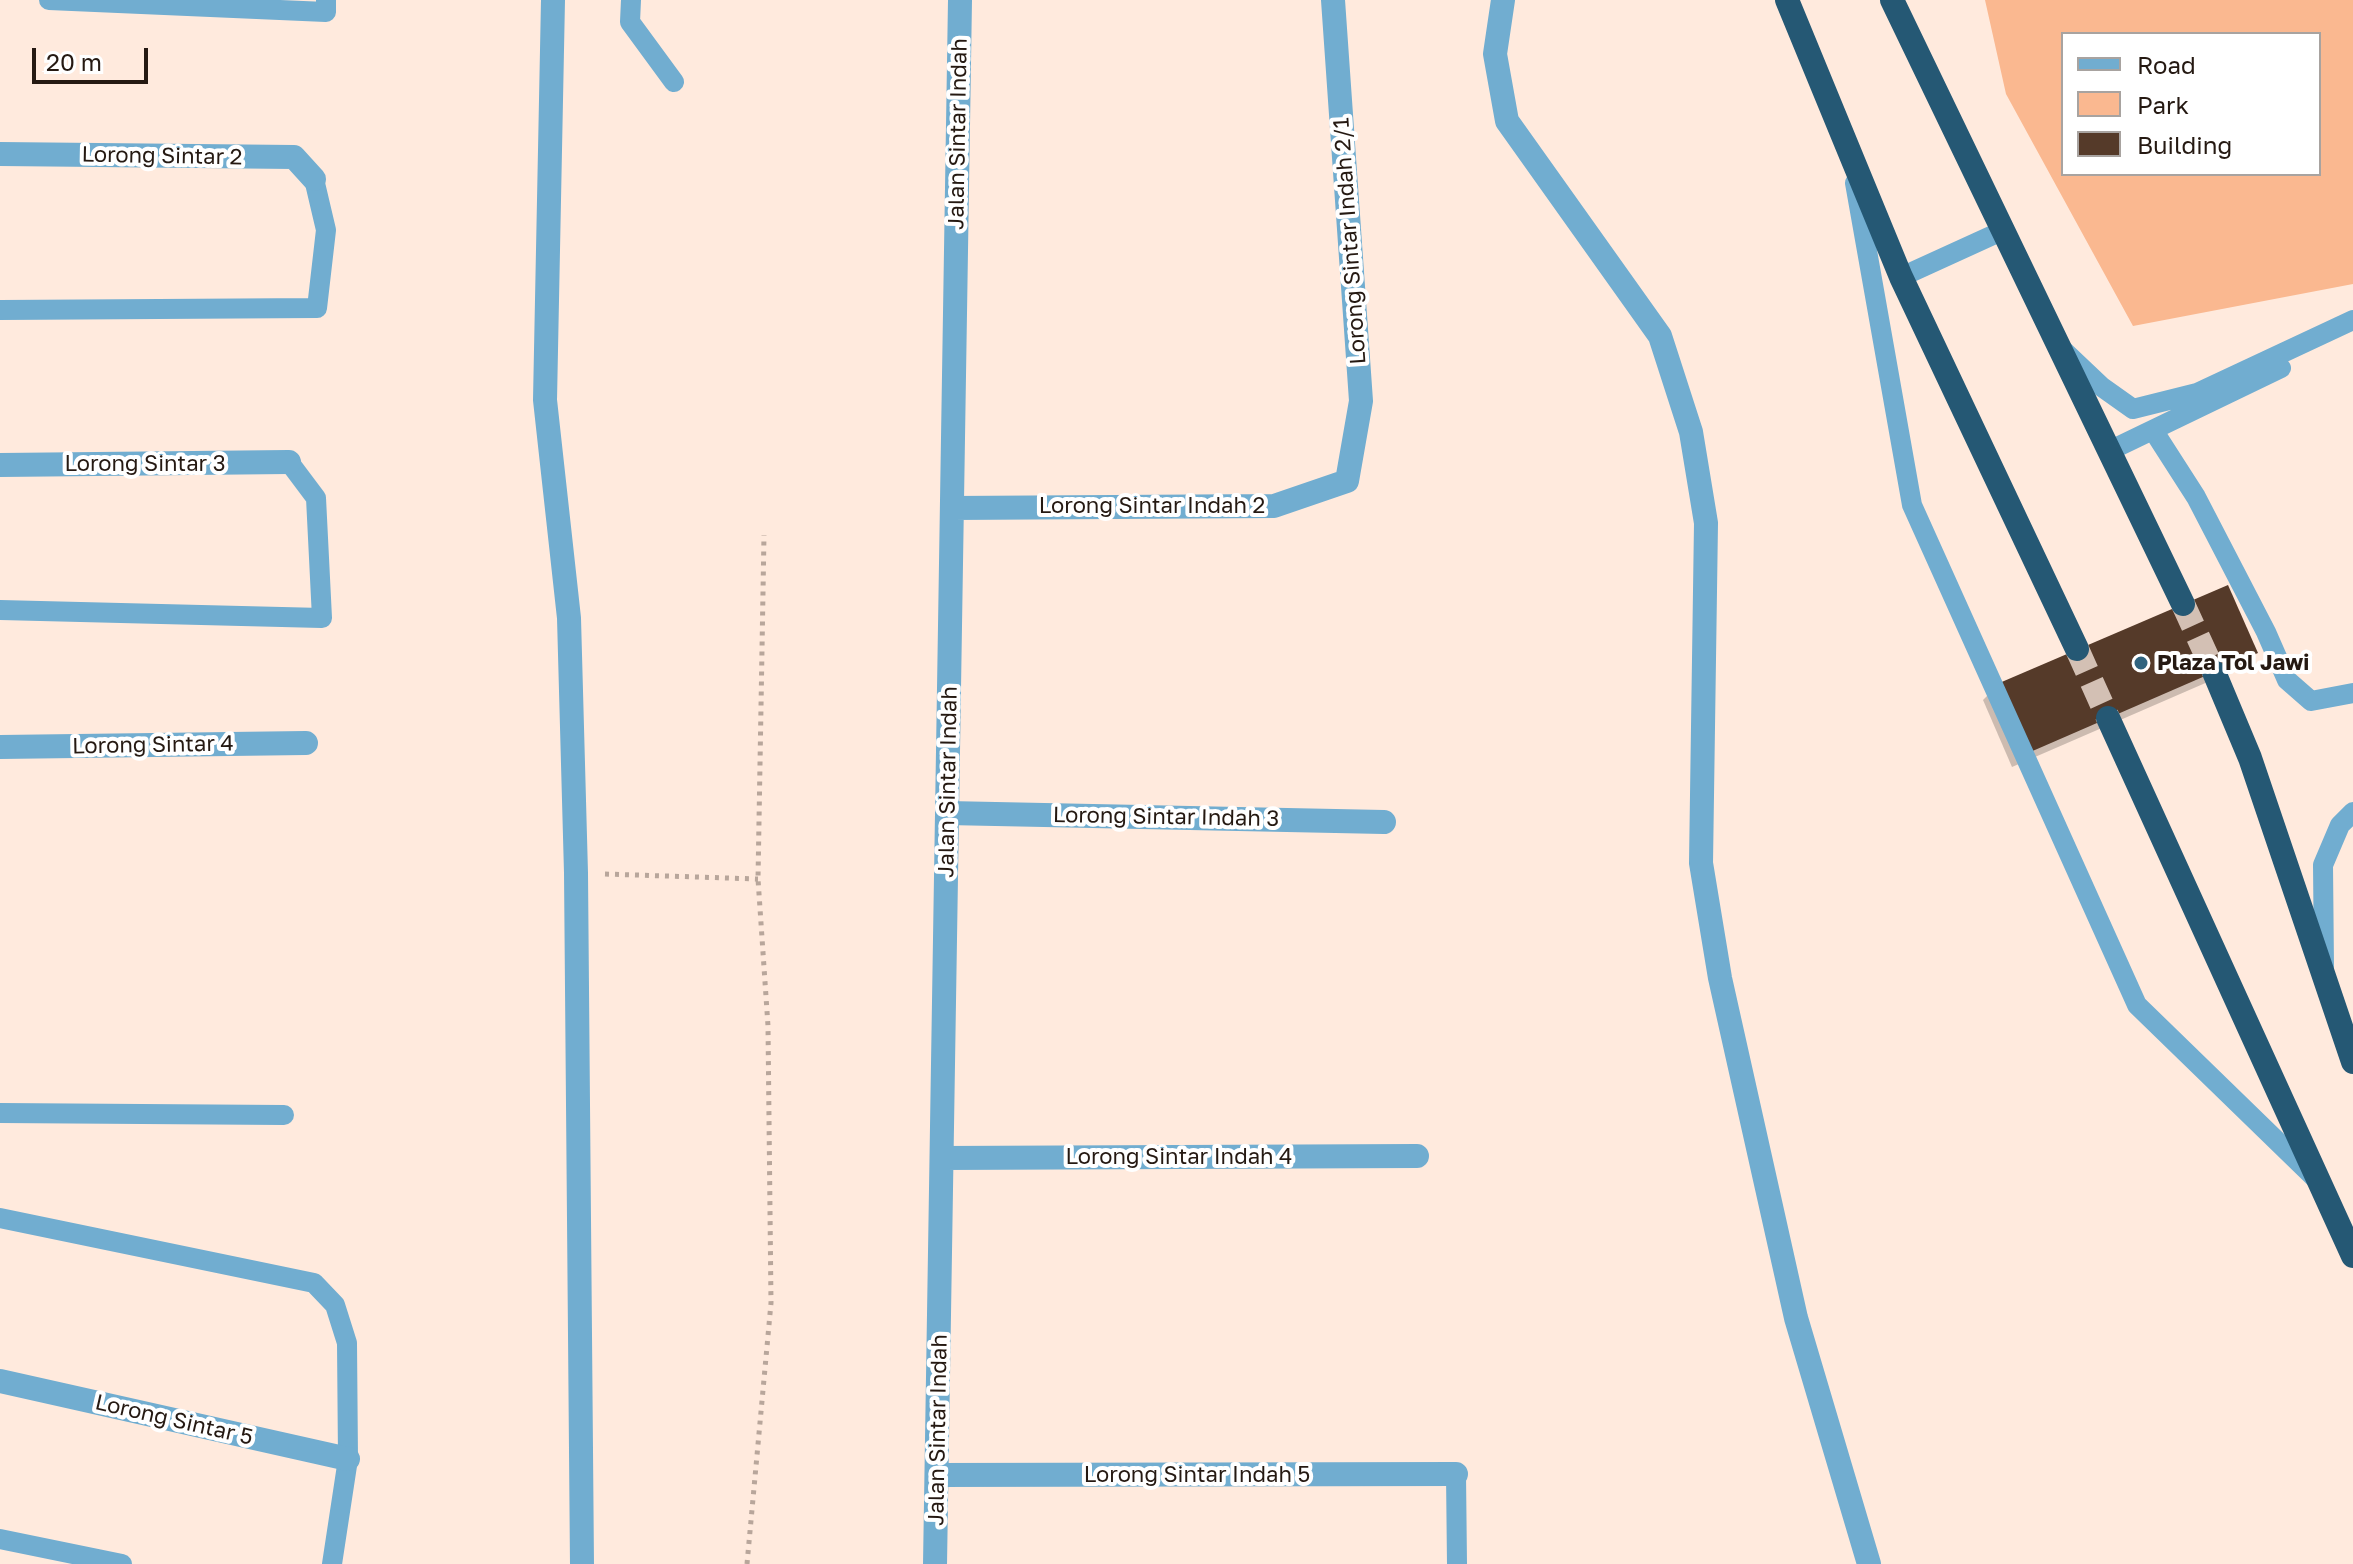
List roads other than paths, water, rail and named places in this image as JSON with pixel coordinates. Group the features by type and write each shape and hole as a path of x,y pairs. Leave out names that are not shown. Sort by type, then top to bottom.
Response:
{"highway":[{"path":"1787,0 1901,277 2077,649"},
{"path":"1892,0 2183,604"},
{"path":"2214,672 2250,758 2353,1062"},
{"path":"2108,718 2353,1256"}],"street":[{"path":"553,0 545,400 569,618 576,873 582,1564"},
{"name":"Jalan Sintar Indah","path":"935,1564 960,0"},
{"name":"Lorong Sintar Indah 2/1","path":"1333,0 1361,401 1347,481"},
{"path":"1503,0 1495,54 1507,121 1660,336 1691,432 1706,523 1701,863 1720,978 1796,1318 1869,1564"},
{"name":"Lorong Sintar 2","path":"0,154 294,157 314,179"},
{"name":"Lorong Sintar 3","path":"0,465 289,462"},
{"name":"Lorong Sintar Indah 2","path":"952,508 1274,506 1347,481"},
{"name":"Lorong Sintar 4","path":"0,747 306,743"},
{"name":"Lorong Sintar Indah 3","path":"947,813 1384,822"},
{"name":"Lorong Sintar Indah 4","path":"942,1158 1417,1156"},
{"name":"Lorong Sintar 5","path":"0,1381 348,1459"},
{"name":"Lorong Sintar Indah 5","path":"937,1475 1456,1474"}],"lane":[{"path":"49,0 326,12 326,0"},
{"path":"631,0 630,22 674,82"},
{"path":"1851,161 1912,505 2137,1005 2321,1185"},
{"path":"0,310 317,308 326,230 314,179"},
{"path":"1901,277 2004,230"},
{"path":"2061,348 2102,387 2133,409 2197,393 2353,320"},
{"path":"2111,450 2353,334"},
{"path":"2153,430 2196,497 2266,632 2287,680 2311,701 2353,693"},
{"path":"0,610 322,618 316,498 289,462"},
{"path":"2325,978 2323,865 2340,825 2353,812"},
{"path":"0,1113 284,1115"},
{"path":"0,1218 314,1283 335,1305 347,1343 348,1459 332,1564"},
{"path":"1456,1474 1457,1564"},
{"path":"0,1539 122,1564"}],"tunnel":[{"path":"2183,604 2214,672"},
{"path":"2077,649 2108,718"}],"place":[{"name":"Plaza Tol Jawi","path":"2141,663"}]}
